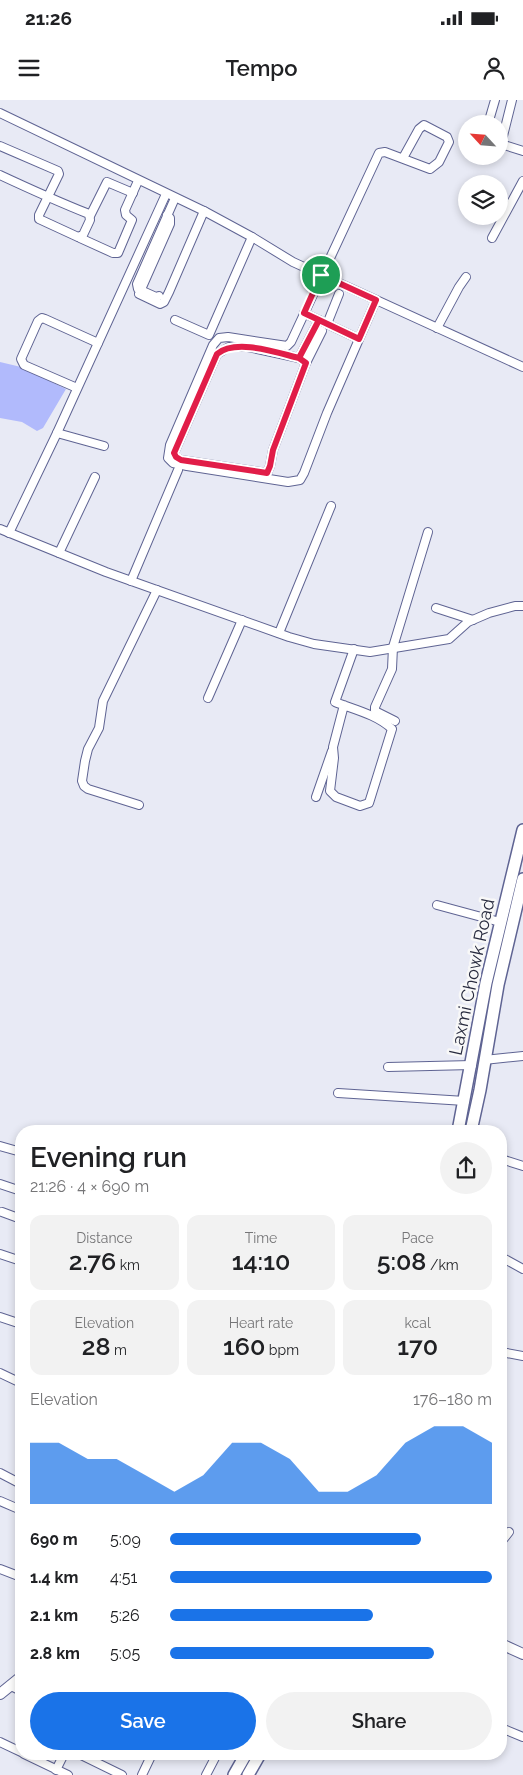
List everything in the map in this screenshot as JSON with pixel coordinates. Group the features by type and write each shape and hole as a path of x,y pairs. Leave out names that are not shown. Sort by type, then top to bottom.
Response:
{"main road":[{"name":"Laxmi Chowk Road","path":"459,1125 486,983 523,830"},
{"name":"Laxmi Chowk Road","path":"472,1125 498,985 523,879"},
{"path":"471,1070 482,1077"},
{"path":"234,1775 243,1760"},
{"path":"248,1775 257,1760"}],"street":[{"path":"491,115 495,100"},
{"path":"512,100 501,144 523,151"},
{"path":"0,113 138,181 204,211 293,262 523,367"},
{"path":"376,300 300,480 288,482 173,463 168,458 170,444 213,345 219,338 228,337 286,346 291,342 379,153 385,152 430,169 439,162 450,142 448,137 424,125 419,129 403,158"},
{"path":"0,146 58,171 59,174 39,215 40,220 113,253 118,253 132,220 125,213 138,181"},
{"path":"0,175 90,216"},
{"path":"492,238 523,181"},
{"path":"80,238 89,223 90,216 107,182 133,193"},
{"path":"9,533 57,433 166,194"},
{"path":"175,198 167,215 170,218 170,224 139,295 160,304 164,302 204,211"},
{"path":"175,320 209,335 252,237"},
{"path":"437,328 466,277"},
{"path":"141,290 156,298 159,296"},
{"path":"303,361 324,327 339,294"},
{"path":"304,313 319,320 324,327 359,339"},
{"path":"77,388 24,365 22,362 38,321 45,318 98,343"},
{"path":"303,361 248,347 229,347 223,349 217,354 174,453 176,457 181,460 267,473 303,361 319,320"},
{"path":"57,433 104,446"},
{"path":"131,581 178,470"},
{"path":"59,553 95,476"},
{"path":"279,633 331,506"},
{"path":"0,529 131,581 279,633 314,644 354,650 378,651 449,639 468,622 489,613 523,606"},
{"path":"395,721 375,711 375,707 392,669 393,647 428,532"},
{"path":"138,805 88,789 82,781 88,749 99,728 103,701 157,590"},
{"path":"436,608 473,620"},
{"path":"208,698 242,620"},
{"path":"333,747 334,758 330,791 336,797 360,806 369,803 392,729 386,723 335,702 354,650"},
{"path":"316,797 333,747 344,705"},
{"path":"437,905 500,922"},
{"path":"484,1060 523,1056"},
{"path":"388,1067 471,1070"},
{"path":"338,1092 465,1101"},
{"path":"0,1146 15,1150"},
{"path":"507,1161 523,1166"},
{"path":"0,1184 15,1189"},
{"path":"2,1212 15,1217"},
{"path":"0,1254 15,1259"},
{"path":"507,1260 523,1269"},
{"path":"0,1317 15,1322"},
{"path":"507,1353 523,1356"},
{"path":"0,1373 15,1380"},
{"path":"0,1473 15,1481"},
{"path":"0,1501 15,1507"},
{"path":"0,1569 15,1575"},
{"path":"507,1647 523,1654"},
{"path":"0,1694 15,1682"},
{"path":"11,1686 15,1688"},
{"path":"507,1730 523,1737"},
{"path":"0,1742 15,1749"},
{"path":"37,1760 68,1775"},
{"path":"56,1770 61,1760"},
{"path":"100,1760 122,1775"},
{"path":"142,1775 149,1760"},
{"path":"206,1775 213,1760"}],"water":[{"path":"0,362 21,367 66,389 43,428 37,431 22,422 0,418"}],"route":[{"path":"321,275 304,313 319,320 299,358 306,363 273,450 267,473 181,460 176,457 174,453 217,354 223,349 229,347 248,347 299,358 319,320 359,339 376,300 321,275"}]}
